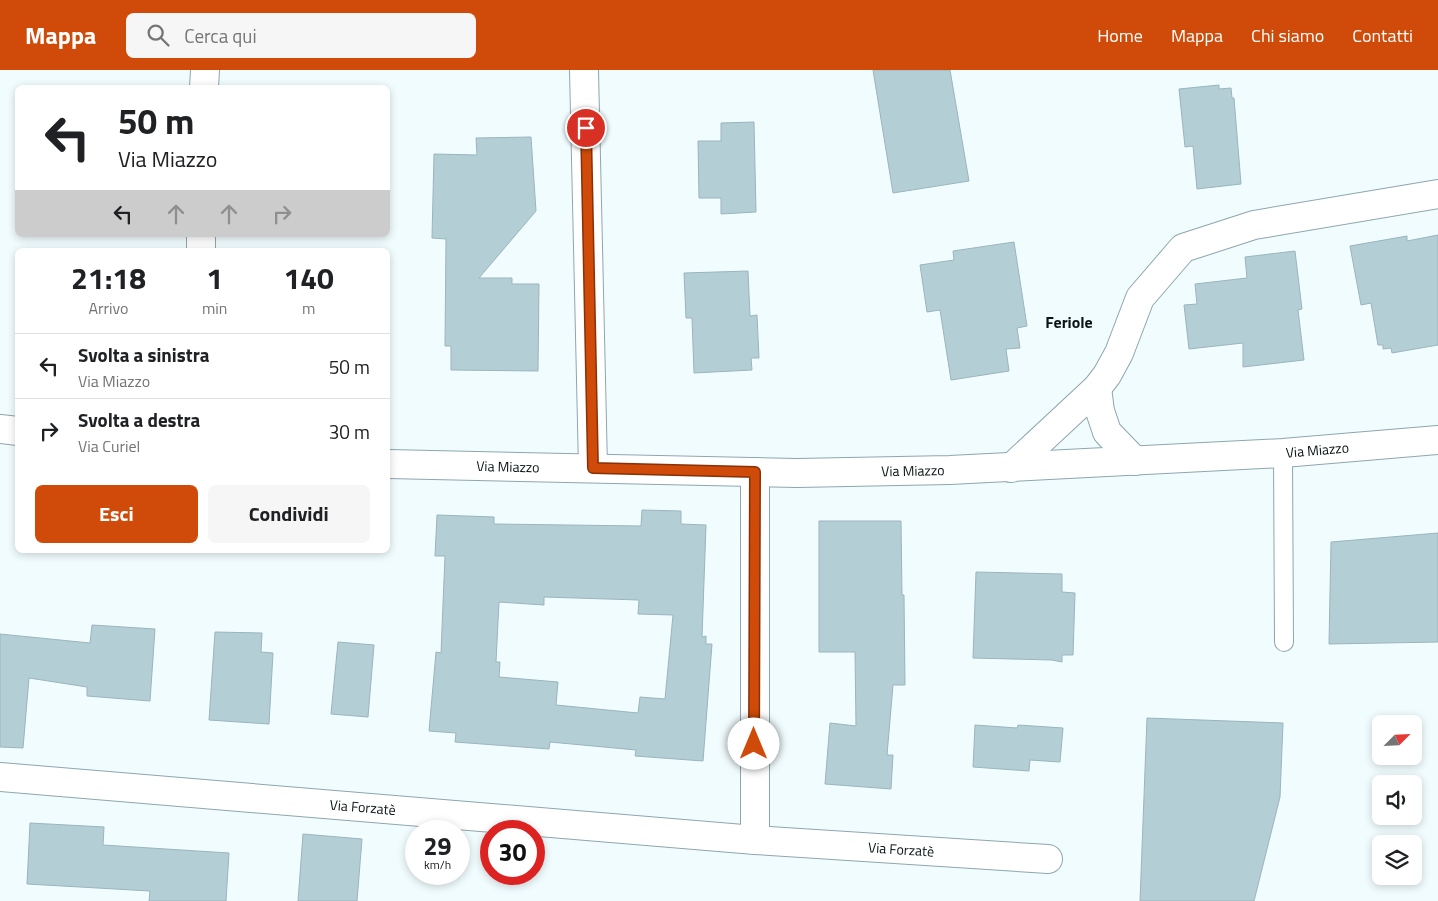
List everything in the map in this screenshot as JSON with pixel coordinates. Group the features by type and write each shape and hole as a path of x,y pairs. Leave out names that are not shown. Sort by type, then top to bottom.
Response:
{"street":[{"path":"204,85 205,70"},
{"path":"584,70 593,468"},
{"path":"1011,468 1097,388 1107,376 1118,354 1140,298 1183,248 1254,225 1438,194"},
{"path":"1097,388 1100,411 1107,432 1135,461"},
{"path":"0,429 15,431"},
{"name":"Via Miazzo","path":"390,464 807,473 1011,468 1284,453 1438,440"},
{"path":"754,840 755,472"},
{"name":"Via Forzatè","path":"0,777 754,840 1048,859"}],"lane":[{"path":"1284,453 1284,642"}],"building":[{"path":"873,70 950,70 969,181 893,193"},
{"path":"1219,85 1219,89 1231,88 1232,98 1234,98 1241,184 1197,189 1193,146 1185,147 1179,89"},
{"path":"754,122 756,212 721,214 721,198 699,198 698,141 721,141 721,123"},
{"path":"531,137 536,211 479,278 512,278 512,284 539,284 538,371 451,370 451,346 445,346 446,239 432,238 434,154 477,155 476,138"},
{"path":"1438,235 1438,345 1392,353 1391,348 1383,349 1383,345 1378,345 1371,303 1361,305 1350,246 1407,236 1407,241"},
{"path":"1014,242 1027,326 1017,328 1020,348 1006,349 1009,371 951,380 940,310 927,312 920,265 954,260 953,251"},
{"path":"1295,251 1302,309 1298,310 1304,360 1243,367 1243,343 1189,349 1184,305 1197,304 1195,284 1247,278 1245,257"},
{"path":"748,271 750,316 757,315 759,358 751,358 752,370 694,373 692,318 686,318 684,273"},
{"path":"642,510 681,511 681,524 706,525 702,637 706,636 706,644 712,644 703,761 635,756 636,750 550,742 549,749 455,742 456,733 429,731 436,652 441,653 445,556 435,556 437,515 494,517 494,524 641,526","holes":["544,597 639,600 638,614 673,615 665,699 640,697 638,713 556,705 558,682 499,677 500,662 496,662 499,602 544,605"]},
{"path":"819,521 901,521 905,685 893,685 887,755 893,755 891,789 825,784 830,723 856,726 855,652 819,652"},
{"path":"1438,533 1438,642 1329,644 1331,542"},
{"path":"976,572 1062,574 1062,592 1075,593 1073,655 1062,655 1062,662 1052,660 973,658"},
{"path":"92,625 155,629 150,701 87,696 87,687 29,678 23,748 0,747 0,634 90,643"},
{"path":"215,632 262,633 261,652 273,653 269,724 209,720"},
{"path":"338,642 374,645 368,717 331,714"},
{"path":"1147,718 1283,723 1280,797 1254,901 1140,901"},
{"path":"975,725 1017,728 1018,725 1063,728 1060,762 1030,760 1029,771 973,767"},
{"path":"30,823 104,827 103,845 229,853 226,901 149,901 150,891 27,884"},
{"path":"303,834 362,839 357,901 298,901"}],"district":[{"name":"Feriole","path":"1069,322"}],"route":[{"path":"586,128 593,468 755,472 754,744"}]}
